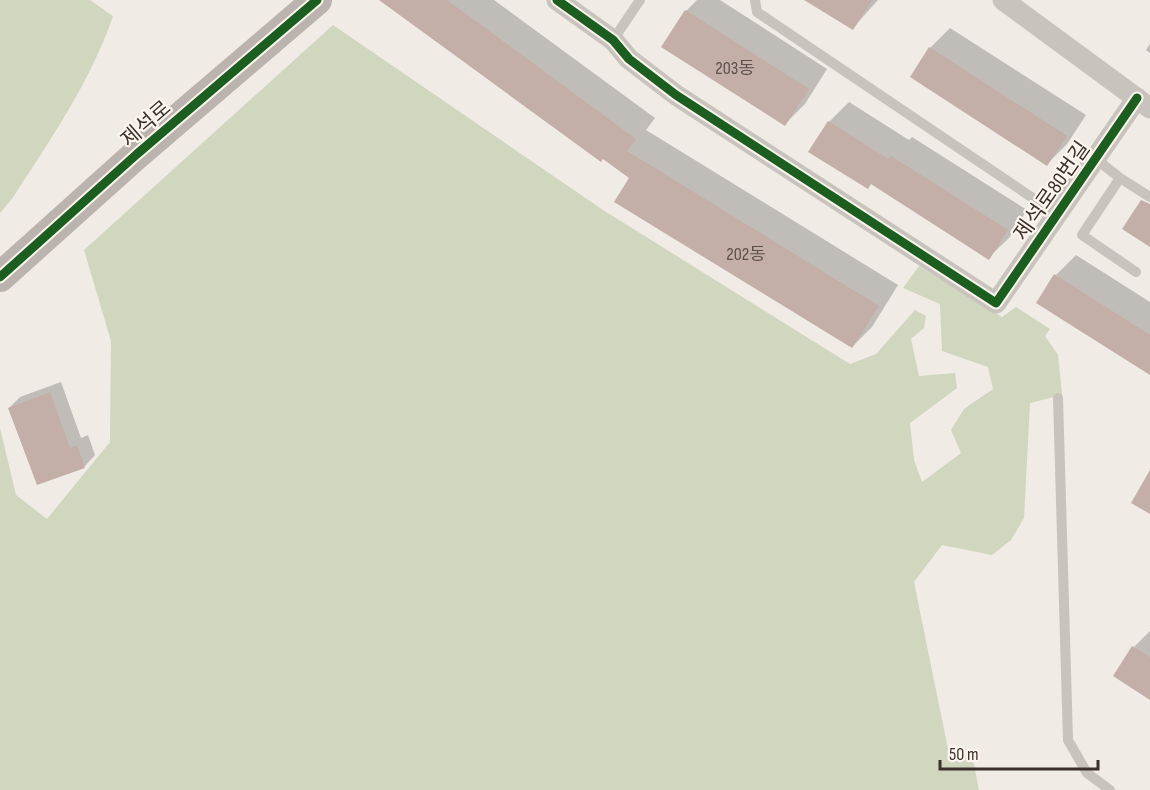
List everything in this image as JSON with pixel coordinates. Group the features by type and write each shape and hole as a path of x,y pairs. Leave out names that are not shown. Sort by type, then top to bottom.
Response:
{"street":[{"name":"제석로","path":"0,277 137,154 317,0"},
{"path":"557,0 613,40"},
{"name":"제석로80번길","path":"613,40 629,59 676,95 996,303 1096,159 1144,103 1002,0"}],"lane":[{"path":"613,40 640,0"},
{"path":"754,0 757,12 1058,215"},
{"path":"1096,159 1150,197"},
{"path":"1120,178 1082,235 1136,272"},
{"path":"1058,398 1068,740 1087,773 1110,790"}],"green space":[{"path":"0,0 90,0 113,16 104,41 81,88 41,155 0,213"},
{"path":"333,25 603,210 850,364 876,354 915,310 926,316 924,328 911,339 919,376 955,373 957,388 910,423 914,460 922,482 961,453 951,430 964,409 993,389 988,367 942,351 940,304 903,288 919,266 1002,317 1016,307 1050,329 1045,336 1058,355 1062,395 1030,403 1024,518 1011,540 992,555 942,545 914,582 948,749 971,749 979,790 0,790 0,428 16,495 47,519 110,442 111,341 84,250"}],"building":[{"path":"379,0 447,0 636,139 627,151 879,306 852,348 614,202 629,178 603,159 601,162"},
{"path":"804,0 872,0 853,30"},
{"path":"685,10 809,89 785,126 661,47"},
{"path":"929,47 1067,136 1047,166 910,77"},
{"path":"828,121 888,159 891,156 1008,230 989,260 871,184 868,189 808,152"},
{"path":"1141,200 1150,204 1150,247 1122,229"},
{"path":"1054,274 1150,335 1150,375 1036,303"},
{"path":"50,392 70,448 77,445 85,468 37,485 8,408"},
{"path":"1150,470 1150,514 1131,503"},
{"path":"1132,646 1150,657 1150,700 1113,676"}],"cycle path":[{"path":"0,277 137,154 317,0"},
{"path":"557,0 613,40 629,59 676,95 996,303 1137,98"}]}
